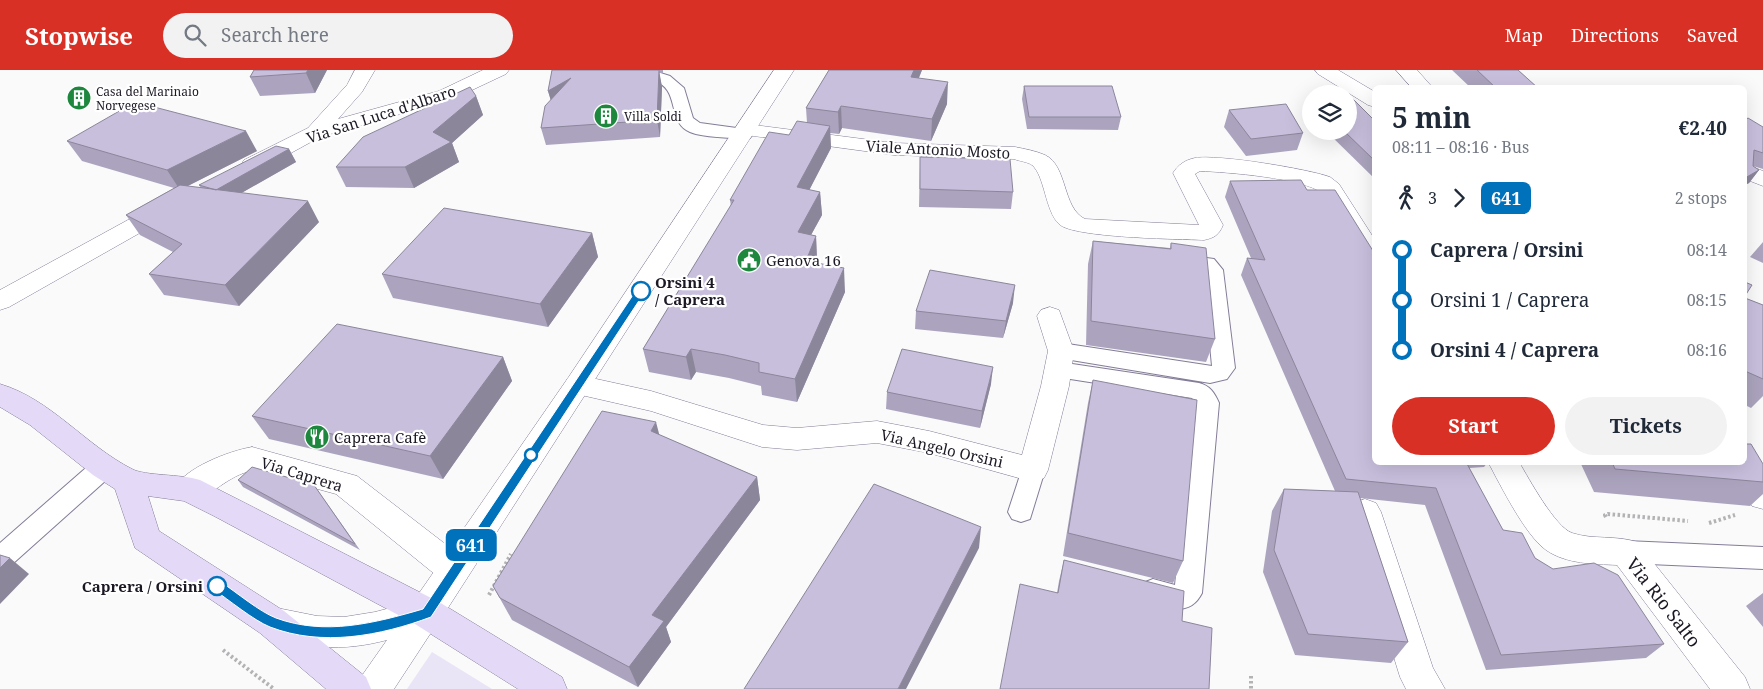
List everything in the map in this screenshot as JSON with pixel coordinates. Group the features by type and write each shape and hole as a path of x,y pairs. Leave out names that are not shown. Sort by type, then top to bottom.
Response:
{"main road":[{"path":"0,394 40,417 116,475 189,489 427,613 549,689"},
{"path":"116,475 146,539 272,622 353,689"}],"street":[{"path":"314,133 348,96 365,70"},
{"name":"Via San Luca d'Albaro","path":"233,174 314,133 446,95 499,70"},
{"path":"374,689 427,613 784,70"},
{"path":"1325,70 1372,99"},
{"path":"1406,70 1420,85"},
{"name":"Viale Antonio Mosto","path":"745,132 894,149 1014,153 1039,160 1047,170 1063,212 1068,220 1081,226 1204,233 1210,230 1211,225 1184,173 1197,164 1243,167 1315,180 1330,188 1372,254"},
{"path":"1747,172 1763,180"},
{"path":"0,302 190,196"},
{"path":"1033,470 1060,360 1050,316"},
{"name":"Via Angelo Orsini","path":"578,385 668,406 762,436 797,439 877,432 929,442 1033,470"},
{"path":"1747,458 1756,455 1763,456"},
{"name":"Via Caprera","path":"189,489 234,462 252,459 346,486 454,570"},
{"path":"1505,465 1532,508 1556,541 1570,546 1626,552"},
{"path":"1744,465 1763,497"},
{"path":"1365,512 1418,677 1427,689"},
{"name":"Via Rio Salto","path":"1626,552 1732,689"},
{"path":"272,622 310,631 344,633 384,626 427,613"}],"lane":[{"path":"618,75 650,75 664,79 676,88 685,120 695,128 745,132"},
{"path":"1060,360 1210,375 1219,373 1224,368 1213,270 1207,264 1161,258"},
{"path":"1060,360 1199,391 1207,403 1188,594 1180,598 1134,587"},
{"path":"1021,512 1033,470"},
{"path":"0,559 116,475"},
{"name":"Via Rio Salto","path":"1626,552 1763,558"}],"path":[{"path":"489,595 511,554"},
{"path":"223,650 274,689"},
{"path":"1251,676 1251,689"}],"shaded area":[{"path":"432,652 492,689 407,689"}],"building":[{"path":"254,70 308,70 306,73 250,77"},
{"path":"552,70 659,70 657,120 541,128 545,106 571,78 548,91"},
{"path":"829,70 914,70 911,77 948,82 932,119 841,106 838,112 806,108"},
{"path":"1477,70 1518,70 1535,85 1493,85"},
{"path":"1024,86 1112,86 1121,117 1029,117"},
{"path":"470,87 476,96 433,132 451,142 405,167 336,167 363,137"},
{"path":"135,102 246,131 167,170 67,141"},
{"path":"1357,103 1372,118 1372,158 1353,140 1357,140"},
{"path":"1286,104 1302,133 1251,139 1229,110"},
{"path":"1747,119 1763,127 1763,153 1754,150 1753,166 1759,170 1747,177"},
{"path":"797,121 830,126 797,187 820,192 798,232 816,236 806,261 844,268 795,379 759,372 759,363 725,355 691,349 686,357 643,349 734,200 730,200 769,132 789,135"},
{"path":"276,146 289,149 216,190 199,185"},
{"path":"920,157 1010,159 1013,192 920,189"},
{"path":"1301,180 1307,190 1335,190 1372,249 1372,465 1468,465 1503,530 1522,533 1535,558 1553,569 1594,563 1618,575 1664,644 1501,655 1436,488 1346,479 1247,258 1265,260 1230,181"},
{"path":"180,185 308,201 225,285 149,274 182,244 126,215"},
{"path":"444,208 592,233 540,304 382,274"},
{"path":"1093,241 1171,249 1171,243 1206,248 1215,339 1091,321"},
{"path":"930,270 1015,285 1006,321 916,311"},
{"path":"1747,283 1752,285 1747,293"},
{"path":"1747,299 1763,305 1763,379 1747,372"},
{"path":"337,324 503,357 430,456 252,416"},
{"path":"902,349 993,367 982,411 887,392"},
{"path":"1093,380 1197,400 1183,561 1068,533"},
{"path":"602,411 656,422 651,431 757,477 652,615 664,621 629,667 500,598 493,586"},
{"path":"1747,444 1751,444 1763,464 1763,482 1615,469 1613,465 1747,465"},
{"path":"252,467 314,485 355,544 238,480"},
{"path":"874,484 981,527 898,689 744,689"},
{"path":"1284,489 1358,492 1408,642 1308,634 1274,550"},
{"path":"0,555 10,558 0,568"},
{"path":"1064,560 1184,591 1182,621 1212,628 1209,689 1000,689 1020,584 1058,593"}],"bus line":[{"name":"641","path":"217,586 272,622 310,631 344,633 384,626 427,613 641,291"}],"place":[{"name":"Casa del Marinaio Norvegese","path":"79,98"},
{"name":"Villa Soldi","path":"606,116"},
{"name":"Genova 16","path":"749,260"},
{"name":"Orsini 4 / Caprera","path":"641,291"},
{"name":"Caprera Cafè","path":"317,437"},
{"name":"Caprera / Orsini","path":"217,586"}]}
